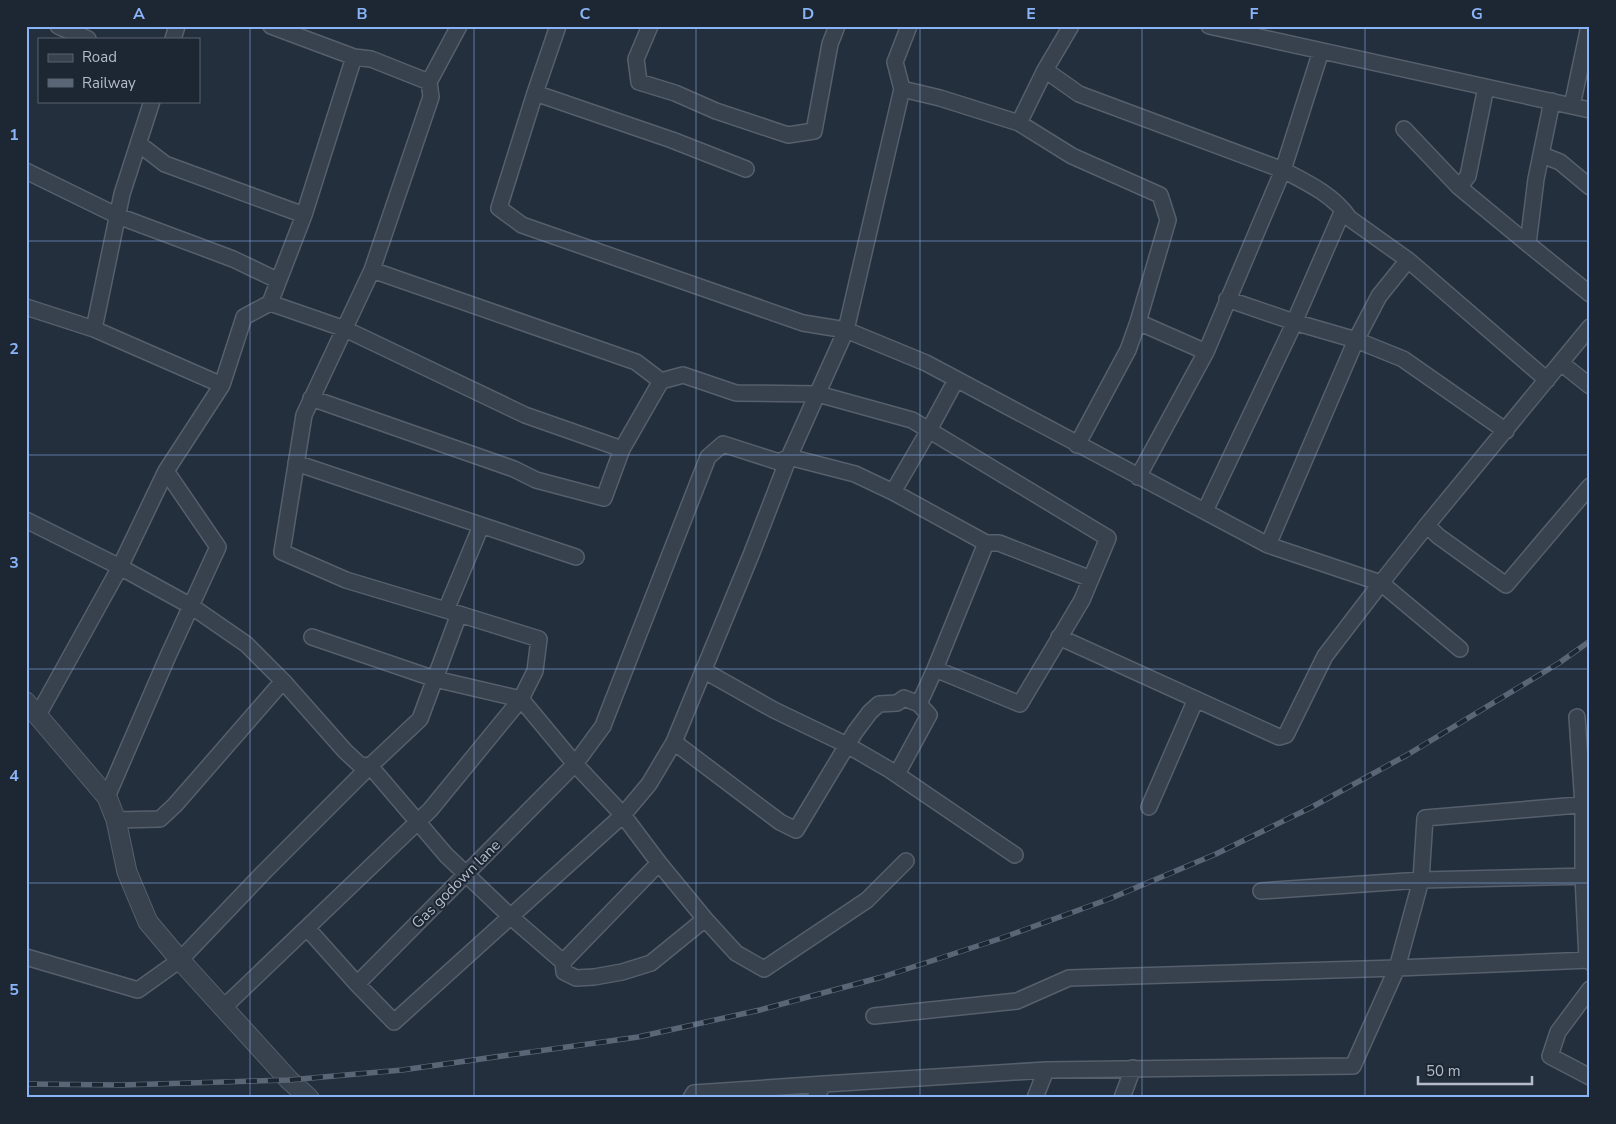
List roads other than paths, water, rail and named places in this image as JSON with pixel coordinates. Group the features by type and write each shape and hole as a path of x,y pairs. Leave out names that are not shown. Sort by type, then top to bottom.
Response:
{"street":[{"path":"58,26 86,38"},
{"path":"173,38 177,26"},
{"path":"271,26 354,57 372,59 429,82"},
{"path":"224,1007 430,810 521,699 535,671 539,640 346,580 282,552 304,415 346,329 372,270 431,97 429,82 459,26"},
{"path":"558,26 499,208 522,225 803,324 846,330 926,363 1268,545 1381,583 1460,649"},
{"path":"650,26 636,59 639,82 675,93 716,111 788,135 814,131 830,44 837,26"},
{"path":"307,928 394,1022 624,815 649,784 674,742 789,457 846,330 902,89 895,62 909,26"},
{"path":"1019,123 1045,70 1071,26"},
{"path":"1209,26 1272,33 1321,51 1590,110"},
{"path":"1572,106 1589,26"},
{"path":"1138,477 1206,352 1283,170 1321,51"},
{"path":"309,1098 289,1080 148,922 127,872 116,820 107,797 32,708 120,567 166,471 222,385 244,318 270,303 304,215 354,57"},
{"path":"1045,70 1079,94 1283,170 1314,187 1343,210 1349,218 1408,260 1547,380"},
{"path":"1459,187 1468,176 1486,86"},
{"path":"902,89 940,98 1019,123 1072,156 1160,195 1168,220 1138,322 1128,350 1077,445"},
{"path":"535,93 672,140 746,169"},
{"path":"1528,244 1536,179 1552,101"},
{"path":"94,329 122,194 152,102"},
{"path":"1404,129 1459,187 1590,294"},
{"path":"138,144 165,164 304,215"},
{"path":"1542,155 1560,162 1590,187"},
{"path":"26,170 118,216 233,259 278,280"},
{"path":"1205,511 1294,322 1343,210"},
{"path":"1268,545 1356,340 1379,296 1408,260"},
{"path":"372,270 636,362 661,381"},
{"path":"1227,299 1294,322 1356,340 1403,359 1506,431"},
{"path":"270,303 346,329 525,414 622,449"},
{"path":"26,308 94,329 222,385"},
{"path":"1138,322 1206,352"},
{"path":"1059,637 1278,737 1286,735 1326,656 1426,525 1590,328"},
{"path":"1561,364 1590,386"},
{"path":"311,398 514,469 536,480 604,498 622,449 661,381 683,375 736,393 818,394 912,420 1108,538 1082,600 1020,704 935,669"},
{"path":"893,492 956,380"},
{"name":"Gas godown lane","path":"358,984 575,764 602,726 708,457 723,444 779,462 789,457"},
{"path":"789,457 855,474 893,492 986,542 999,543 1091,579"},
{"path":"296,462 576,557"},
{"path":"107,797 218,547 166,471"},
{"path":"1426,525 1438,536 1506,585 1590,486"},
{"path":"26,520 120,567 191,606 246,644 283,681 345,751 360,765 370,766 446,855 511,917 563,962 564,972 576,978 622,972 651,963 705,919"},
{"path":"26,958 138,990 180,960 264,872 420,719 435,679 453,612 481,526"},
{"path":"919,704 986,542"},
{"path":"312,637 435,679 521,699 575,764 624,815 659,863 736,954 764,969 867,900 906,861"},
{"path":"703,670 774,710 847,745 897,774 1015,855"},
{"path":"116,820 160,818 175,806 283,681"},
{"path":"674,742 780,822 796,830 847,745 870,712 879,704 898,703 904,698 919,704 929,715 897,774"},
{"path":"1149,807 1196,699"},
{"path":"874,1016 1017,1001 1069,978 1589,961 1586,805 1577,717"},
{"path":"691,1098 694,1092 1046,1070 1353,1066 1398,968 1421,880 1425,818 1586,805"},
{"path":"563,962 659,863"},
{"path":"1261,891 1421,880 1587,876"},
{"path":"1590,989 1558,1032 1550,1056 1590,1077"},
{"path":"1122,1098 1134,1068"},
{"path":"1035,1098 1046,1070"},
{"path":"816,1098 824,1084"}],"railway":[{"path":"26,1084 122,1085 289,1080 402,1070 638,1037 760,1010 882,977 999,939 1109,899 1216,854 1312,807 1407,755 1559,663 1590,641"}]}
